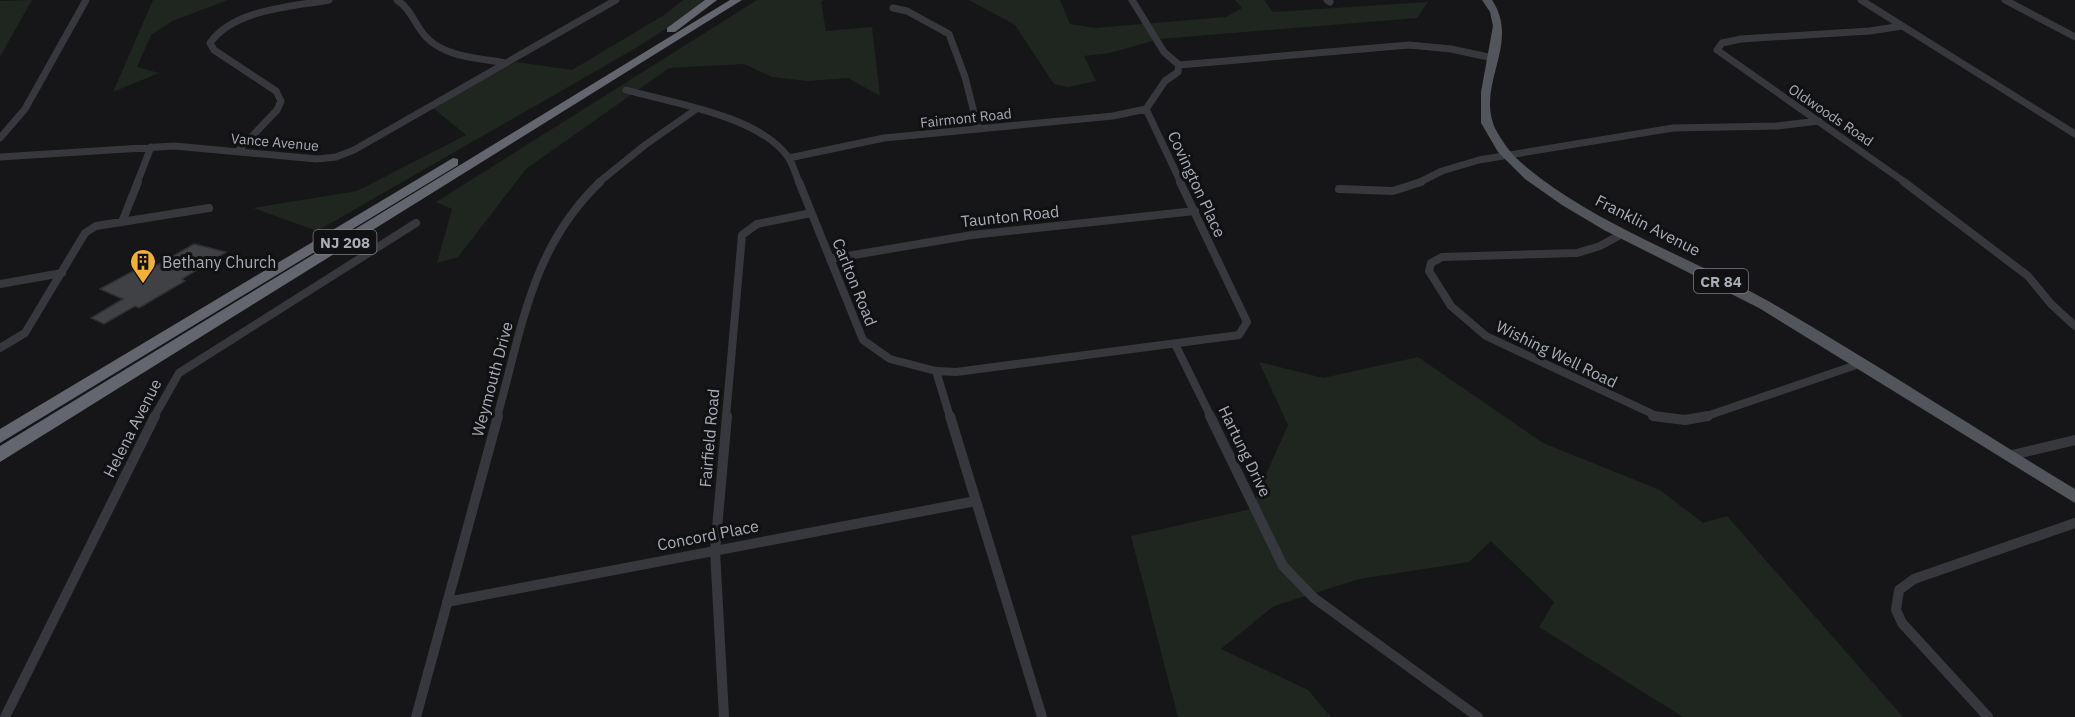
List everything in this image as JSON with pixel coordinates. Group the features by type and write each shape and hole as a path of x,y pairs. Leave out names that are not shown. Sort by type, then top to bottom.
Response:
{"highway":[{"path":"671,30 712,0"},
{"name":"NJ 208","path":"0,437 721,0"},
{"name":"NJ 208","path":"0,455 737,0"},
{"path":"690,30 750,0"}],"main road":[{"name":"Franklin Avenue","path":"1487,0 1494,6 1498,22 1486,95 1486,113 1491,133 1506,154 1552,193 1622,234 1726,283 2075,497"}],"street":[{"path":"0,138 25,109 86,0"},
{"path":"238,151 277,110 281,101 276,91 214,50 211,39 226,26 246,18 329,0"},
{"path":"397,0 404,4 425,36 435,45 506,63"},
{"name":"Vance Avenue","path":"0,157 152,147 238,151 317,159 345,154 616,0"},
{"path":"1132,0 1164,52 1179,65 1409,45 1450,49 1493,58"},
{"path":"1861,0 2075,134"},
{"path":"2005,0 2075,37"},
{"path":"893,8 907,11 949,34 965,77 978,128"},
{"name":"Oldwoods Road","path":"1902,26 1870,31 1741,39 1722,42 1716,47 1718,52 1730,62 1819,121 2028,276 2051,304 2075,326"},
{"path":"1146,109 1166,81 1178,72 1179,65"},
{"name":"Carlton Road","path":"626,90 754,129 775,142 789,158 858,331 870,347 890,359 936,371"},
{"name":"Fairmont Road","path":"789,158 864,141 1113,116 1146,109"},
{"name":"Covington Place","path":"1146,109 1247,322 1247,326 1239,335 1230,338 1175,344"},
{"name":"Weymouth Drive","path":"416,717 534,283 548,246 567,215 596,183 630,155 695,110"},
{"path":"1339,189 1381,192 1404,189 1460,165 1506,154 1586,144 1673,128 1777,126 1819,121"},
{"path":"122,222 152,147"},
{"path":"0,348 25,333 85,233 96,226 209,208"},
{"name":"Taunton Road","path":"830,259 949,238 1195,211"},
{"name":"Fairfield Road","path":"724,717 714,551 742,235 757,224 811,213"},
{"name":"Helena Avenue","path":"5,717 172,382 179,373 416,223"},
{"name":"Wishing Well Road","path":"1622,234 1600,246 1577,253 1442,257 1431,263 1429,271 1455,311 1486,336 1661,419 1675,421 1699,419 1858,364"},
{"path":"0,284 62,273"},
{"path":"1042,717 936,371 956,372 1175,344"},
{"name":"Hartung Drive","path":"1175,344 1283,566 1314,598 1478,717"},
{"path":"2008,456 2075,440"},
{"name":"Concord Place","path":"447,602 976,501"},
{"path":"1988,717 1902,624 1896,610 1899,590 1914,579 2075,523"}],"shaded area":[{"path":"32,0 1,55 0,56 0,1"},
{"path":"153,0 228,0 172,21 151,35 137,67 159,73 113,92"},
{"path":"683,0 711,0 636,48 317,231 253,208 357,191 466,135 432,107 516,62 572,70 664,15"},
{"path":"757,0 824,0 821,2 826,31 872,27 880,96 848,78 808,81 772,77 744,64 669,68 526,169 458,257 437,263 452,209 436,202"},
{"path":"969,0 1060,0 1070,24 1095,28 1226,17 1242,8 1235,0 1264,0 1273,12 1428,2 1417,18 1159,39 1110,53 1084,56 1096,81 1068,87 1054,84 1015,25"},
{"path":"1418,357 1543,443 1660,490 1703,523 1727,516 1903,717 1683,717 1539,627 1554,602 1491,541 1469,562 1359,579 1274,606 1221,649 1308,690 1331,717 1178,717 1131,536 1251,509 1288,425 1259,362 1323,378"}],"building":[{"name":"Bethany Church","path":"194,244 226,252 182,279 185,281 139,308 135,306 104,324 91,318 123,299 100,289 146,264 154,267"}],"place":[{"name":"Bethany Church","path":"143,285"}]}
